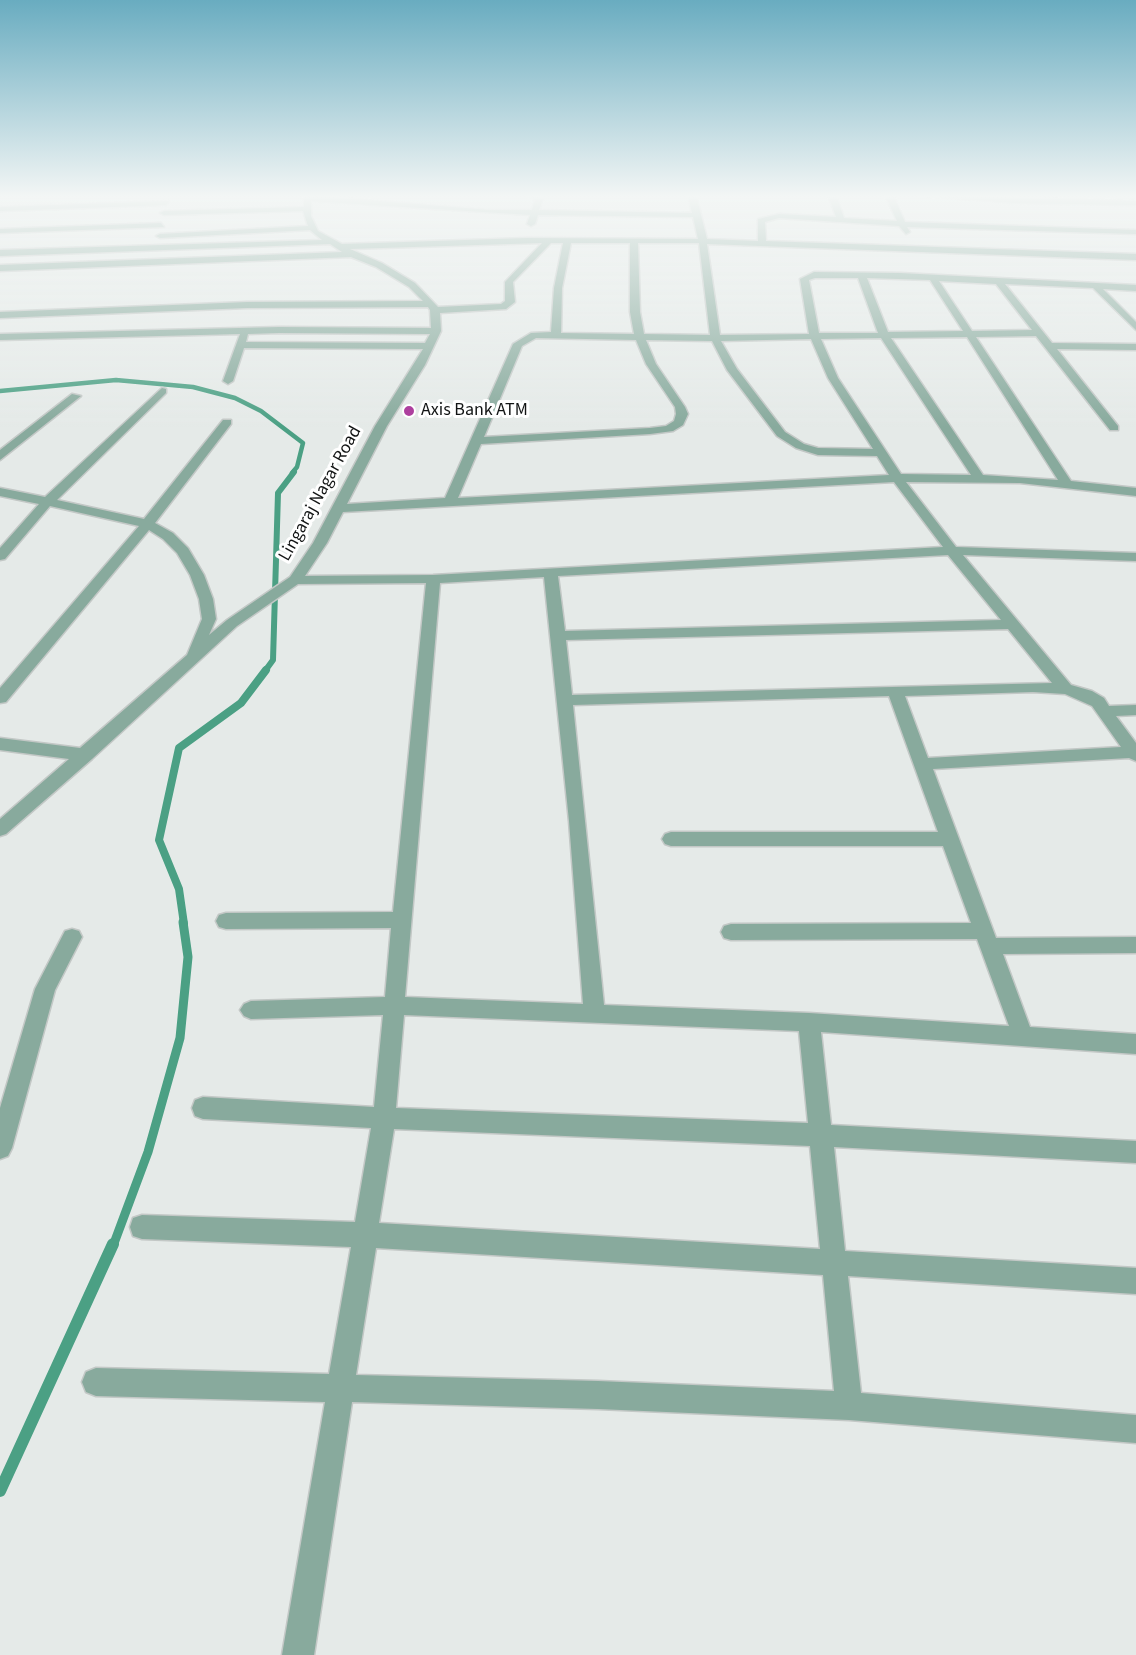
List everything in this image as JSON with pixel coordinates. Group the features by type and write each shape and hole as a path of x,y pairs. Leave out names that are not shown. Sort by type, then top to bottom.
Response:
{"street":[{"path":"391,272 412,285 433,307"},
{"path":"0,315 236,306 503,307 510,302 509,282 518,272"},
{"path":"556,334 561,272"},
{"path":"476,441 669,429 679,423 682,414 651,364 639,336 635,312 634,272"},
{"path":"707,272 715,338 732,370 781,434 800,446 818,452 881,453"},
{"path":"868,272 861,275 814,275 804,279 815,337 833,378 897,478 952,551 1065,689"},
{"path":"919,272 933,278 1136,288"},
{"path":"861,275 885,336 978,477"},
{"path":"933,278 1067,484"},
{"path":"999,282 1114,428"},
{"path":"1096,287 1136,327"},
{"name":"Lingaraj Nagar Road","path":"0,829 232,624 296,580 338,508 361,462 420,365 436,331 433,307"},
{"path":"1121,311 1136,311"},
{"path":"228,381 245,331"},
{"path":"0,338 245,331 436,331"},
{"path":"450,502 519,344 534,335 715,338 1040,333"},
{"path":"241,345 429,346"},
{"path":"1051,346 1136,347"},
{"path":"0,556 47,502 162,391"},
{"path":"0,456 76,396"},
{"path":"0,698 147,524 227,422"},
{"path":"338,508 897,478 978,477 1136,492"},
{"path":"0,492 147,524 168,536 183,551 197,575 206,599 209,619 193,658"},
{"path":"296,580 433,579 551,574 952,551 1136,557"},
{"path":"551,574 578,821 594,1013"},
{"path":"298,1655 384,1118 433,579"},
{"path":"558,636 1012,624"},
{"path":"564,700 1065,689 1086,694 1106,711 1135,754"},
{"path":"895,691 1023,1036"},
{"path":"1106,711 1136,710"},
{"path":"0,744 86,755"},
{"path":"922,764 1135,754"},
{"path":"671,839 950,839"},
{"path":"226,921 403,920"},
{"path":"731,932 987,938 1136,945"},
{"path":"0,1148 45,989 72,937"},
{"path":"251,1010 394,1006 594,1013 809,1022 1136,1044"},
{"path":"809,1022 832,1263 849,1406"},
{"path":"203,1108 384,1118 820,1135 1136,1152"},
{"path":"142,1227 367,1235 1136,1281"},
{"path":"96,1382 598,1395 849,1406 1136,1429"}],"waterway":[{"path":"0,391 116,380 193,387 235,398 261,411 303,443 297,467 292,473"},
{"path":"265,671 273,660 278,493 294,472"},
{"path":"184,924 179,889 159,840 179,748 241,703 266,670"},
{"path":"113,1246 148,1152 180,1038 188,957 183,922"},
{"path":"0,1491 113,1244"}],"place":[{"name":"Axis Bank ATM","path":"409,411"}]}
